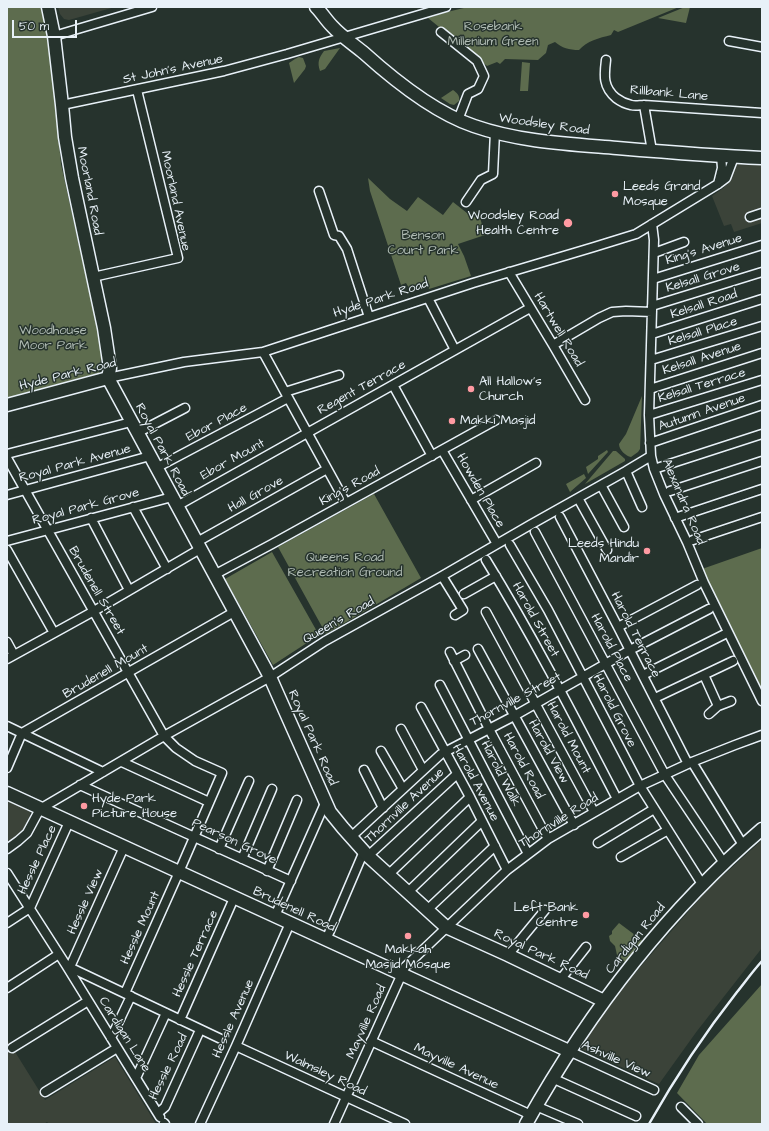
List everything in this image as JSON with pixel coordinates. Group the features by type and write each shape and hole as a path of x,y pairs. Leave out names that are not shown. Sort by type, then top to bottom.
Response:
{"street":[{"name":"Moorland Road","path":"48,7 54,36 65,137 72,178 104,328 110,368 108,378"},
{"path":"54,36 152,7"},
{"name":"Woodsley Road","path":"316,7 332,26 389,76 420,98 458,120 474,126 509,136 530,140 586,146 762,158"},
{"name":"St John's Avenue","path":"62,105 224,71 446,7"},
{"path":"442,32 477,60 484,76 478,89 468,94 458,120"},
{"path":"729,41 762,48"},
{"name":"Rillbank Lane","path":"606,60 604,70 606,84 610,93 619,100 631,105 762,114"},
{"name":"Moorland Avenue","path":"93,277 178,258 137,90"},
{"path":"644,105 652,151"},
{"path":"466,202 481,180 493,174 495,132"},
{"path":"718,184 722,168 721,155"},
{"name":"Hyde Park Road","path":"7,405 108,378 184,362 263,352 509,272 636,234 726,178 734,157"},
{"path":"319,191 334,235 339,236 347,249 368,317"},
{"path":"750,217 762,213"},
{"name":"Alexandra Road","path":"652,224 654,253 649,415 651,456 654,469 664,494 704,583 762,701"},
{"path":"654,253 684,242"},
{"name":"King's Avenue","path":"653,279 762,245"},
{"name":"Hartwell Road","path":"509,272 585,400"},
{"name":"Kelsall Grove","path":"553,344 612,312 652,309 762,272"},
{"path":"428,298 455,350"},
{"name":"Kelsall Road","path":"652,334 762,299"},
{"name":"Regent Terrace","path":"280,448 530,308"},
{"name":"Kelsall Place","path":"651,360 762,326"},
{"path":"263,352 346,503"},
{"name":"Kelsall Avenue","path":"650,388 762,353"},
{"name":"Ebor Place","path":"156,468 287,395 339,375"},
{"name":"Royal Park Road","path":"108,378 270,677 330,812 366,854 446,928 508,955 604,1001"},
{"name":"Kelsall Terrace","path":"649,415 762,380"},
{"path":"393,385 432,456"},
{"name":"Autumn Avenue","path":"650,443 762,405"},
{"path":"137,433 184,408"},
{"name":"King's Road","path":"214,575 496,420"},
{"path":"7,454 131,422"},
{"path":"654,469 762,434"},
{"name":"Ebor Mount","path":"174,501 280,448"},
{"name":"Howden Place","path":"442,450 497,544"},
{"name":"Royal Park Avenue","path":"7,495 150,456"},
{"name":"Queen's Road","path":"40,808 270,677 325,641 626,472 651,456"},
{"name":"Brudenell Street","path":"7,458 164,736 176,748 195,761 222,773"},
{"path":"670,491 762,461"},
{"path":"471,500 536,463"},
{"name":"Hall Grove","path":"11,657 167,569 198,546 327,469"},
{"path":"626,472 642,507"},
{"path":"601,485 624,527"},
{"path":"675,518 762,489"},
{"path":"578,498 607,550"},
{"name":"Royal Park Grove","path":"7,541 133,507 174,501"},
{"path":"133,507 167,569"},
{"path":"693,540 762,516"},
{"name":"Harold Terrace","path":"560,517 690,763 743,845"},
{"path":"91,518 130,590"},
{"name":"Harold Place","path":"535,532 665,774 724,863"},
{"name":"Harold Grove","path":"510,545 548,610 640,786 702,884"},
{"path":"7,550 54,633"},
{"name":"Harold Street","path":"486,560 524,624 617,799"},
{"path":"442,576 463,610 455,614"},
{"path":"464,594 496,576"},
{"path":"618,627 698,585"},
{"name":"Thornville Street","path":"351,837 440,754 514,716 630,650 709,609"},
{"name":"Brudenell Mount","path":"22,733 234,612"},
{"name":"Harold Mount","path":"486,612 594,812"},
{"path":"643,675 725,634"},
{"path":"7,642 11,657"},
{"name":"Harold View","path":"478,649 574,825"},
{"name":"Harold Road","path":"450,652 548,839"},
{"path":"454,661 465,655"},
{"path":"655,698 733,661"},
{"path":"704,675 718,706"},
{"name":"Harold Walk","path":"440,685 528,854"},
{"path":"709,714 718,706 731,701"},
{"name":"Harold Avenue","path":"421,707 470,797 507,870"},
{"path":"7,726 103,772"},
{"path":"401,729 423,770"},
{"path":"7,768 22,733"},
{"name":"Thornville Road","path":"401,974 409,963 507,870 548,839 640,786 690,763 762,735"},
{"path":"381,751 403,789"},
{"path":"122,762 209,802"},
{"path":"364,770 383,808"},
{"name":"Hessle Mount","path":"111,1038 179,872 222,773"},
{"name":"Thornville Avenue","path":"366,854 457,774"},
{"path":"219,848 248,781"},
{"name":"Pearson Grove","path":"80,785 291,882"},
{"path":"242,859 272,789"},
{"name":"Brudenell Road","path":"7,793 569,1051"},
{"path":"388,874 470,797"},
{"path":"267,870 297,800"},
{"path":"275,916 326,801"},
{"path":"7,849 27,833 40,808"},
{"path":"598,843 654,809"},
{"path":"407,892 482,821"},
{"name":"Hessle Place","path":"30,908 69,822"},
{"name":"Cardigan Road","path":"531,1115 569,1051 604,1001 651,940 702,884 762,829"},
{"path":"621,857 668,830"},
{"path":"427,910 494,846"},
{"name":"Hessle View","path":"68,966 124,847"},
{"path":"326,940 366,854"},
{"name":"Cardigan Lane","path":"7,873 68,966 88,1001 162,1119"},
{"name":"Hessle Terrace","path":"180,1020 234,898"},
{"path":"7,923 30,908"},
{"path":"508,955 545,910"},
{"name":"Hessle Avenue","path":"200,1124 290,923"},
{"path":"560,980 586,947"},
{"path":"7,988 59,954"},
{"path":"68,966 221,1039"},
{"name":"Mayville Road","path":"334,1124 401,974"},
{"path":"12,1048 88,1001"},
{"path":"136,1078 166,1013"},
{"name":"Hessle Road","path":"162,1119 165,1107 200,1030"},
{"name":"Mayville Avenue","path":"371,1041 531,1115 578,1124"},
{"name":"Walmsley Road","path":"236,1046 405,1124"},
{"path":"45,1092 117,1048"},
{"name":"Ashville View","path":"569,1051 654,1090"},
{"path":"552,1078 636,1116"},
{"path":"681,1107 698,1124"}],"shaded area":[{"path":"58,7 115,7 69,20 64,19 60,14"},
{"path":"739,163 762,164 762,223 734,232 731,224 724,226 712,196 728,183 735,166"},
{"path":"7,800 31,811 27,824 20,836 7,844"},
{"path":"762,840 762,948 697,1031 659,1084 579,1048 609,1003 707,890"},
{"path":"7,1039 45,1100 115,1057 156,1124 49,1124 47,1122 44,1124 7,1124"}],"green space":[{"name":"Woodhouse Moor Park","path":"7,7 42,7 50,53 61,164 102,350 99,373 7,398"},
{"name":"Rosebank Millenium Green","path":"468,7 679,7 618,32 614,30 611,35 589,42 579,50 572,50 560,46 555,42 548,45 546,53 538,60 505,59 500,64 497,62 487,66 428,18"},
{"path":"685,7 690,7 686,23 658,18"},
{"path":"340,48 325,69 320,71 319,60 324,51"},
{"path":"299,57 303,58 306,66 294,83 289,63"},
{"path":"522,62 530,63 528,91 520,91"},
{"path":"453,90 459,97 459,101 454,105 441,98"},
{"name":"Benson Court Park","path":"368,178 390,199 407,211 418,197 443,215 453,202 472,217 476,211 479,214 485,235 458,244 471,276 429,289 427,283 409,288 406,283 401,285 370,191"},
{"path":"642,396 640,449 631,457 623,452 619,444 626,434"},
{"path":"607,450 608,452 588,474 586,467 598,459 598,456"},
{"path":"613,451 616,451 625,459 625,461 585,484"},
{"path":"584,474 586,478 570,492 566,484"},
{"name":"Queens Road Recreation Ground","path":"374,494 421,578 326,634 278,547"},
{"path":"762,548 762,693 702,569"},
{"path":"272,552 319,635 273,665 225,579"},
{"path":"619,923 643,941 625,962 617,955 615,946 610,941 609,936"},
{"path":"762,984 762,1124 707,1124 677,1093 699,1055"}],"railway":[{"path":"649,1124 669,1090 702,1040 762,961"}],"place":[{"name":"Leeds Grand Mosque","path":"615,194"},
{"name":"Woodsley Road Health Centre","path":"568,223"},
{"name":"All Hallow's Church","path":"471,389"},
{"name":"Makki Masjid","path":"452,421"},
{"name":"Leeds Hindu Mandir","path":"647,551"},
{"name":"Hyde Park Picture House","path":"84,806"},
{"name":"Left Bank Centre","path":"586,915"},
{"name":"Makkah Masjid Mosque","path":"408,936"}]}
